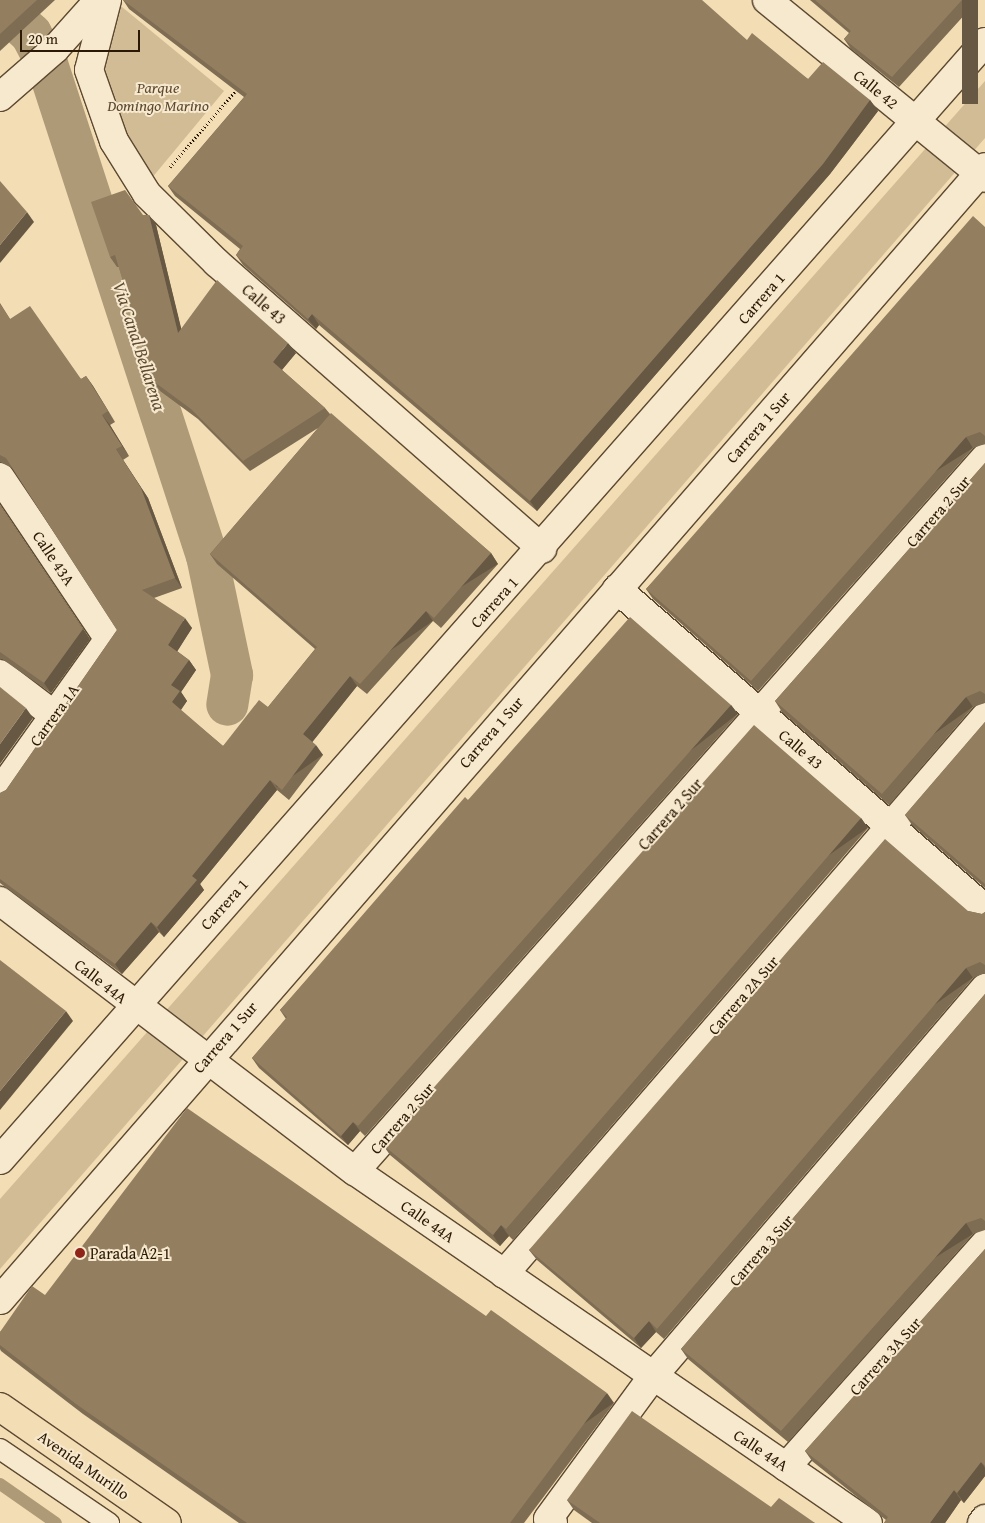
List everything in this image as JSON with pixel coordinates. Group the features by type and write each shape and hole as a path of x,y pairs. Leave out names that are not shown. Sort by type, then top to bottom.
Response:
{"main road":[{"name":"Avenida Murillo","path":"0,1407 167,1523"}],"street":[{"path":"0,97 55,49 99,0"},
{"name":"Calle 43","path":"107,0 88,70 114,141 147,194 217,262 542,549"},
{"name":"Calle 42","path":"767,0 983,173"},
{"name":"Carrera 1","path":"0,1160 133,1006 542,549 985,42"},
{"name":"Carrera 1 Sur","path":"0,1300 205,1059 983,173"},
{"name":"Carrera 2 Sur","path":"355,1171 985,458"},
{"name":"Calle 43A","path":"0,478 109,639"},
{"name":"Calle 43","path":"616,589 985,909"},
{"name":"Carrera 1A","path":"0,791 109,639"},
{"path":"0,674 54,715"},
{"name":"Carrera 2A Sur","path":"504,1274 889,824 985,717"},
{"name":"Calle 44A","path":"0,901 133,1006 355,1171 868,1523"},
{"name":"Carrera 3 Sur","path":"550,1521 653,1376 985,988"},
{"name":"Carrera 3A Sur","path":"786,1467 985,1244"},
{"path":"982,1523 985,1519"}],"lane":[{"path":"0,1448 109,1523"}],"path":[{"path":"147,194 243,82"}],"green space":[{"name":"Parque Domingo Marino","path":"116,2 224,91 151,179 123,134 99,71"},
{"path":"985,81 985,138 0,1269 0,1199"}],"building":[{"path":"0,0 37,0 0,34"},
{"path":"123,0 702,0 747,40 752,33 808,79 823,62 870,100 823,164 530,501 312,314 308,319 236,255 243,246 168,186 247,94"},
{"path":"815,0 962,0 892,77 844,39 851,31"},
{"path":"0,181 27,212 0,245"},
{"path":"125,190 143,215 149,215 178,333 217,280 288,343 273,362 325,408 243,461 191,409 153,381 115,255 110,257 91,202"},
{"path":"973,216 985,227 985,436 980,432 966,437 751,681 646,589"},
{"path":"0,304 10,319 30,306 81,379 86,376 108,411 102,415 122,446 116,449 141,488 175,578 142,590 185,618 168,645 189,660 171,685 180,691 172,702 223,746 259,700 268,707 317,647 210,554 331,413 491,553 434,618 426,611 360,684 350,676 303,734 316,745 282,790 270,780 192,876 197,880 157,927 151,922 115,964 0,879 0,793 6,790 117,630 6,458 0,455"},
{"path":"985,463 985,694 980,691 966,697 882,794 775,701"},
{"path":"0,505 83,629 44,683 0,652"},
{"path":"630,617 731,705 358,1126 353,1122 341,1136 252,1058 287,1017 280,1010 465,797 468,800"},
{"path":"0,687 26,708 0,744"},
{"path":"985,722 985,884 905,815"},
{"path":"754,725 861,818 506,1229 501,1225 493,1235 383,1145"},
{"path":"885,839 968,911 982,914 985,912 985,965 980,962 966,968 657,1329 649,1321 634,1338 529,1250"},
{"path":"0,960 66,1011 0,1091"},
{"path":"985,994 985,1221 981,1218 966,1223 781,1431 681,1349"},
{"path":"187,1108 486,1316 491,1310 607,1393 510,1523 247,1523 76,1404 0,1345 0,1332 32,1286 45,1295"},
{"path":"985,1249 985,1466 981,1462 957,1493 954,1490 930,1523 884,1523 888,1517 805,1451"},
{"path":"632,1411 771,1507 779,1498 815,1523 600,1523 567,1500"}],"waterway":[{"name":"Via Canal Bellarena","path":"0,6 31,34 47,64 207,556 232,675 227,705"},
{"path":"0,1484 56,1523"}],"place":[{"name":"Parada A2-1","path":"80,1253"}]}
